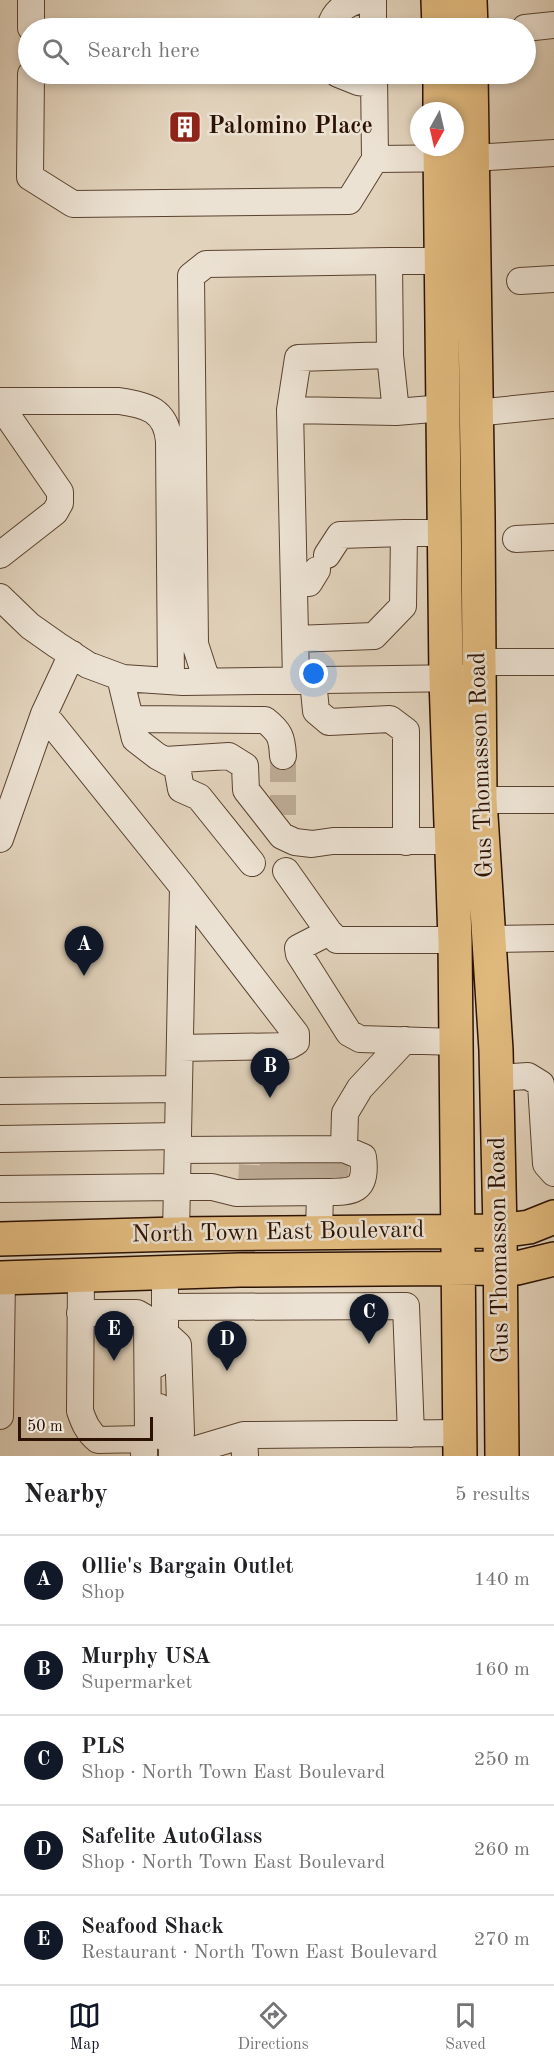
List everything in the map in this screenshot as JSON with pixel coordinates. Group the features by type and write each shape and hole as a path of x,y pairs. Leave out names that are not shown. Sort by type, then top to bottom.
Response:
{"main road":[{"path":"438,0 439,18"},
{"path":"470,0 471,18"},
{"path":"440,84 440,102"},
{"name":"Gus Thomasson Road","path":"464,102 468,84"},
{"name":"Gus Thomasson Road","path":"451,156 441,261 460,411 478,517 480,800 497,1078 502,1456"},
{"name":"Gus Thomasson Road","path":"451,156 460,411 445,533 446,679 455,940 460,1445"},
{"path":"455,940 490,939"},
{"name":"North Town East Boulevard","path":"0,1239 176,1234 500,1231 530,1227 554,1217"},
{"path":"165,1273 176,1234"},
{"name":"North Town East Boulevard","path":"1,1278 249,1270 517,1268 554,1259"}],"street":[{"path":"31,0 31,18"},
{"path":"332,18 348,4 360,0"},
{"path":"373,0 374,18"},
{"path":"536,27 554,25"},
{"path":"31,84 30,177 73,204 349,201 375,159 374,84"},
{"path":"464,154 554,153"},
{"path":"375,159 421,156"},
{"path":"389,261 390,355 396,412"},
{"path":"207,681 195,644 191,276 206,264 441,261"},
{"path":"520,280 554,279"},
{"path":"390,355 298,358 290,411 295,639 304,680 316,711 329,722 390,719 406,731 406,842"},
{"path":"0,403 119,401 137,404 155,411 164,421 169,441 171,681"},
{"path":"0,403 60,492 60,503 55,512 0,555"},
{"path":"290,411 460,411 554,405"},
{"path":"295,639 374,636 403,606 404,532"},
{"path":"294,583 309,583 340,535 445,533"},
{"path":"516,539 554,537"},
{"path":"0,597 30,626 88,666 120,677 171,681 446,679 479,670 554,662"},
{"path":"0,839 44,714 72,654"},
{"path":"120,677 135,739 177,767 181,789 199,797 252,863"},
{"path":"44,714 183,887 296,1034 296,1042 289,1046 180,1048"},
{"path":"130,719 265,720 277,729 282,741 283,756"},
{"path":"165,760 229,756 245,766 246,790 284,826 295,842 312,844 453,841"},
{"path":"480,800 554,800"},
{"path":"286,871 337,940 455,940"},
{"path":"176,1234 183,887"},
{"path":"329,932 298,948 299,954 349,1033 360,1040 456,1041"},
{"path":"490,939 554,938"},
{"path":"0,1189 212,1187 236,1193 297,1172 345,1113 360,1088 405,1040"},
{"path":"497,1078 547,1076 551,1166"},
{"path":"0,1091 179,1089"},
{"path":"0,1139 178,1143 297,1172"},
{"path":"212,1187 213,1150"},
{"path":"297,1172 319,1233"},
{"path":"356,1269 358,1306"},
{"path":"249,1270 250,1306"},
{"path":"165,1273 165,1333 178,1345 180,1452 245,1445 411,1434 460,1445"},
{"path":"80,1313 137,1313 147,1322 148,1434 144,1448 98,1440 89,1433 80,1411 80,1313 81,1276"},
{"path":"0,1416 1,1278"},
{"path":"165,1307 406,1306 411,1434"}],"tunnel":[{"path":"283,756 283,815"},
{"path":"335,1181 336,1162"},
{"path":"293,1163 293,1182"},
{"path":"314,1163 314,1181"},
{"path":"273,1164 273,1183"},
{"path":"251,1184 252,1165"}],"place":[{"name":"Palomino Place","path":"185,127"},
{"name":"Ollie's Bargain Outlet","path":"84,976"},
{"name":"Murphy USA","path":"270,1098"},
{"name":"PLS","path":"369,1344"},
{"name":"Seafood Shack","path":"114,1361"},
{"name":"Safelite AutoGlass","path":"227,1371"}]}
